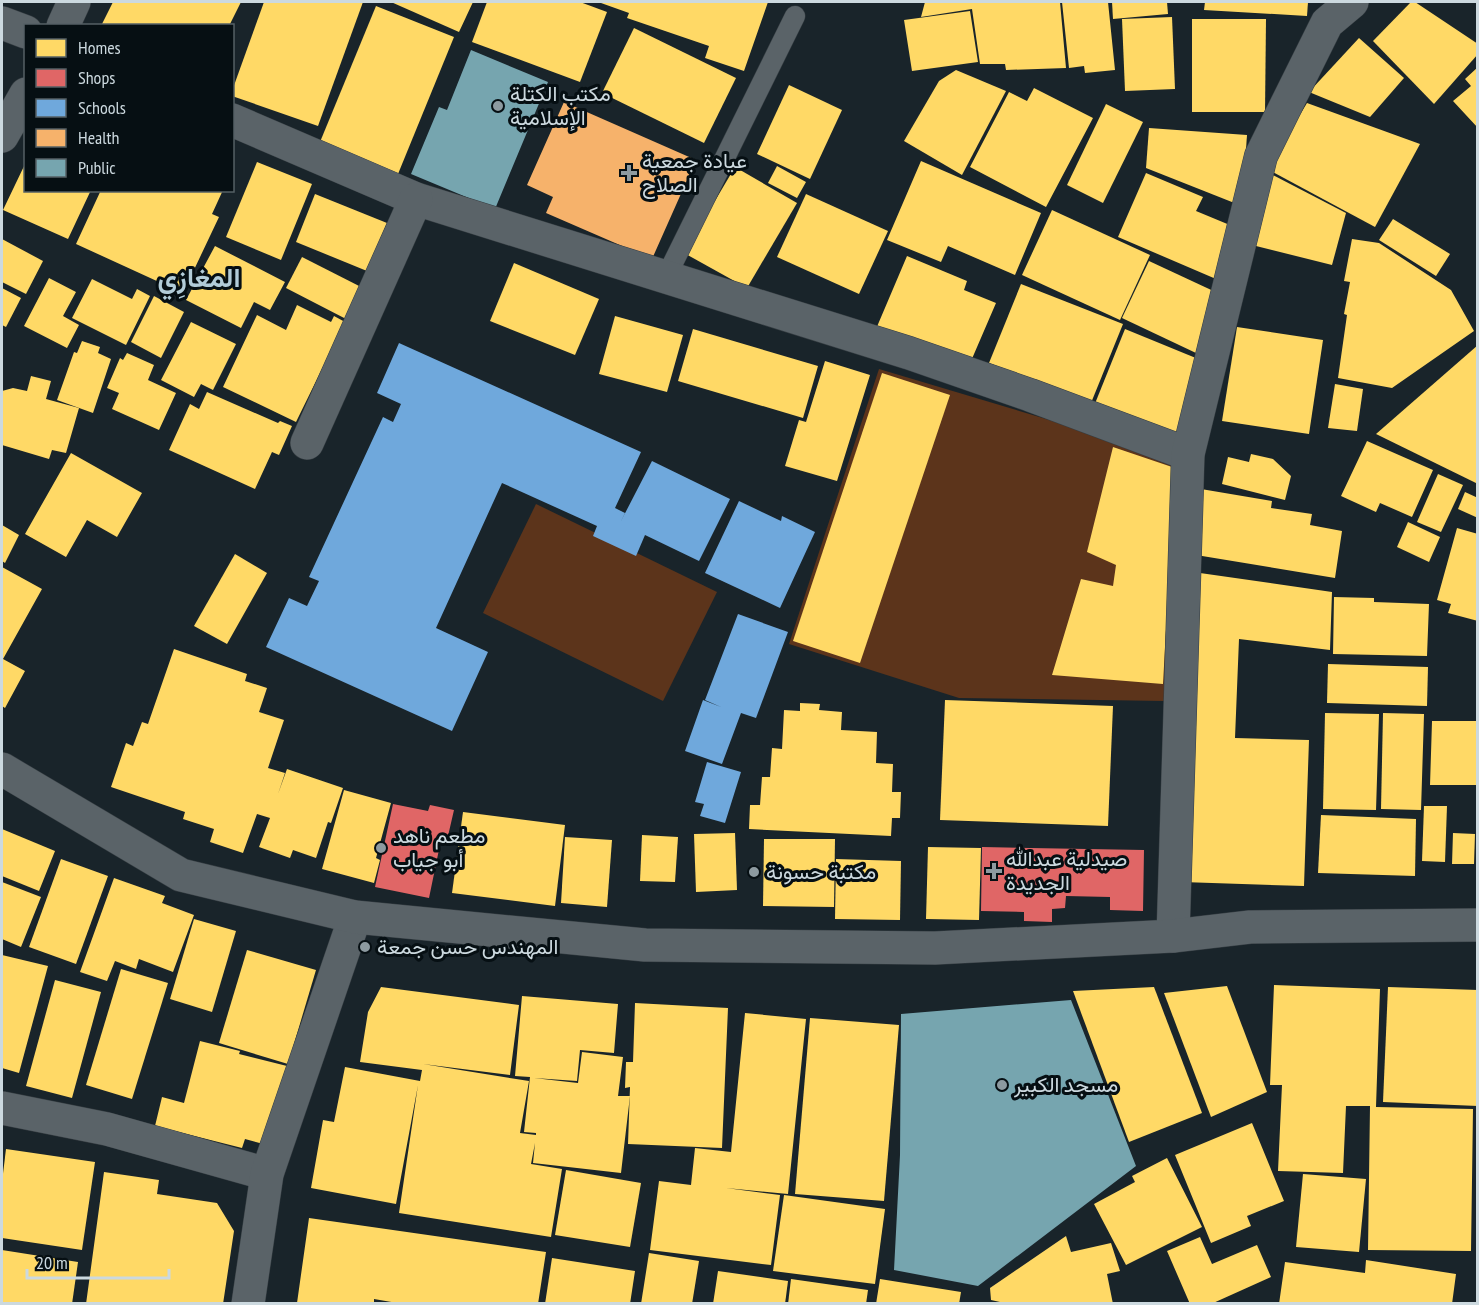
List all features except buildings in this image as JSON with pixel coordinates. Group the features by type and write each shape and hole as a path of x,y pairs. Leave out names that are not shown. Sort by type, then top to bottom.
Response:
{"street":[{"path":"64,24 74,2"},
{"path":"1173,936 1188,454 1261,156 1327,23 1352,2"},
{"path":"2,23 24,31"},
{"path":"2,136 24,98"},
{"path":"234,121 416,199 920,357 1188,454"},
{"path":"306,443 416,199"},
{"path":"2,769 181,875 355,917 645,945 935,948 1173,936 1250,927 1478,925"},
{"path":"248,1304 267,1174 355,917"},
{"path":"2,1108 107,1129 267,1174"}],"lane":[{"path":"666,277 795,15"}],"shaded area":[{"path":"879,369 1183,460 1165,701 959,698 789,644"},
{"path":"536,504 717,592 663,701 483,613"}],"place":[{"name":"مكتب الكتلة الإسلامية","path":"498,106"},
{"name":"عيادة جمعية الصلاح","path":"629,173"},
{"name":"مطعم ناهد أبو جياب","path":"381,848"},
{"name":"صيدلية عبدالله الجديدة","path":"994,871"},
{"name":"مكتبة حسونة","path":"754,872"},
{"name":"المهندس حسن جمعة","path":"365,947"},
{"name":"مسجد الكبير","path":"1002,1085"}],"district":[{"name":"المغازِي","path":"199,278"}]}
